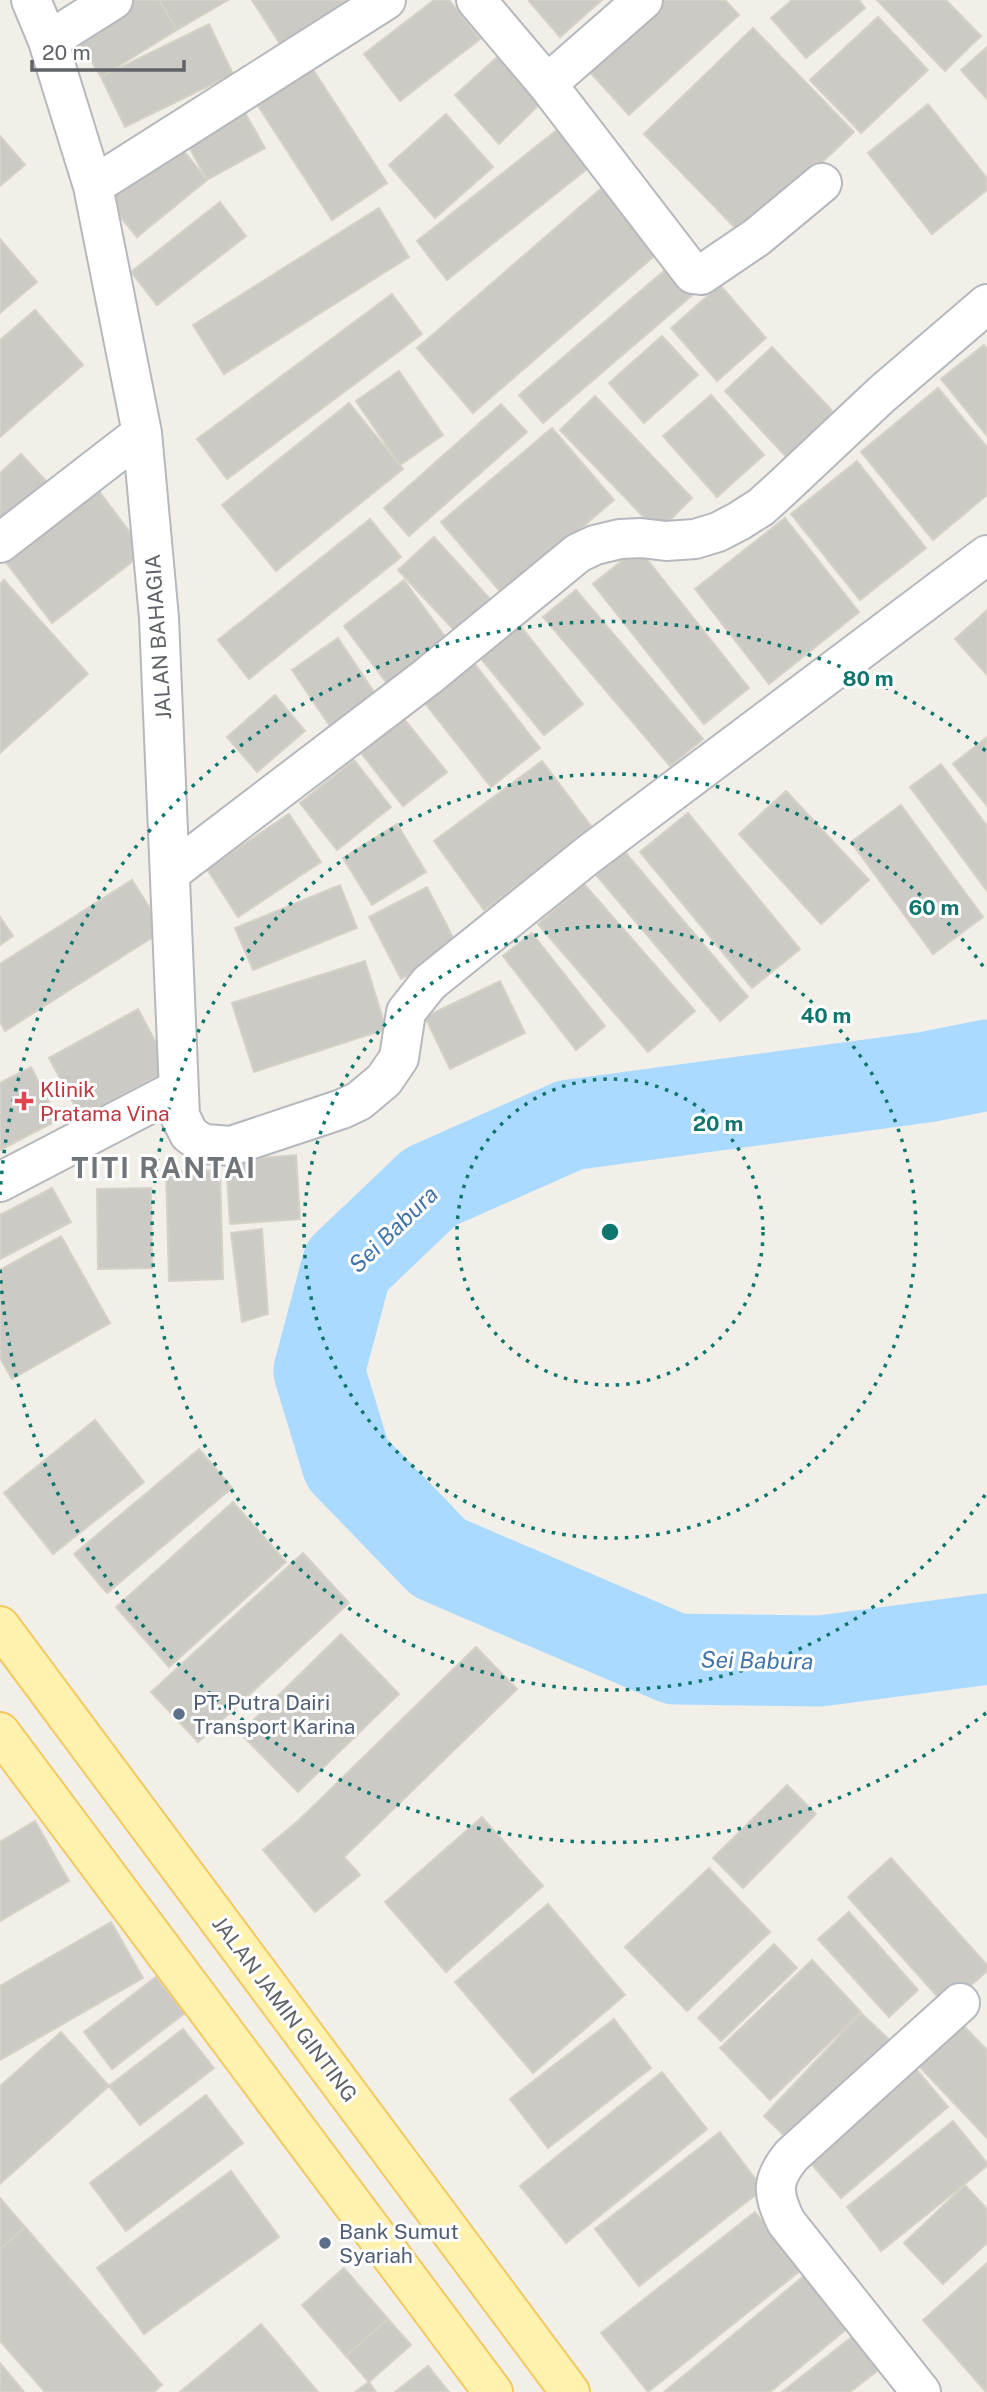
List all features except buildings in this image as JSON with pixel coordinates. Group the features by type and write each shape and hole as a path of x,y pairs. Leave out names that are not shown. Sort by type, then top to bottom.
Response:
{"main road":[{"name":"JALAN JAMIN GINTING","path":"0,1626 570,2392"},
{"path":"0,1732 493,2392"}],"street":[{"name":"JALAN BAHAGIA","path":"31,0 48,41 93,186 142,433 159,618 180,1116 189,1134 205,1144 231,1146 359,1101 384,1080 399,1058 406,1012 429,982 588,855 987,555"},
{"path":"48,41 113,0"},
{"path":"93,186 386,0"},
{"path":"477,0 547,84 693,274 701,275 757,237 822,183"},
{"path":"547,84 643,0"},
{"path":"170,873 427,677 578,553 595,545 620,539 695,539 718,532 761,507 882,394 987,304"},
{"path":"0,543 142,433"},
{"path":"0,1182 178,1089"},
{"path":"921,2392 786,2222 776,2200 775,2184 781,2168 792,2155 960,2003"}],"waterway":[{"name":"Sei Babura","path":"987,1065 927,1077 570,1125 430,1187 347,1266 319,1371 347,1463 439,1558 675,1659 820,1661 987,1639"}],"place":[{"name":"Klinik Pratama Vina","path":"24,1101"},
{"name":"PT. Putra Dairi Transport Karina","path":"179,1714"},
{"name":"Bank Sumut Syariah","path":"325,2243"}],"district":[{"name":"TITI RANTAI","path":"164,1167"}]}
